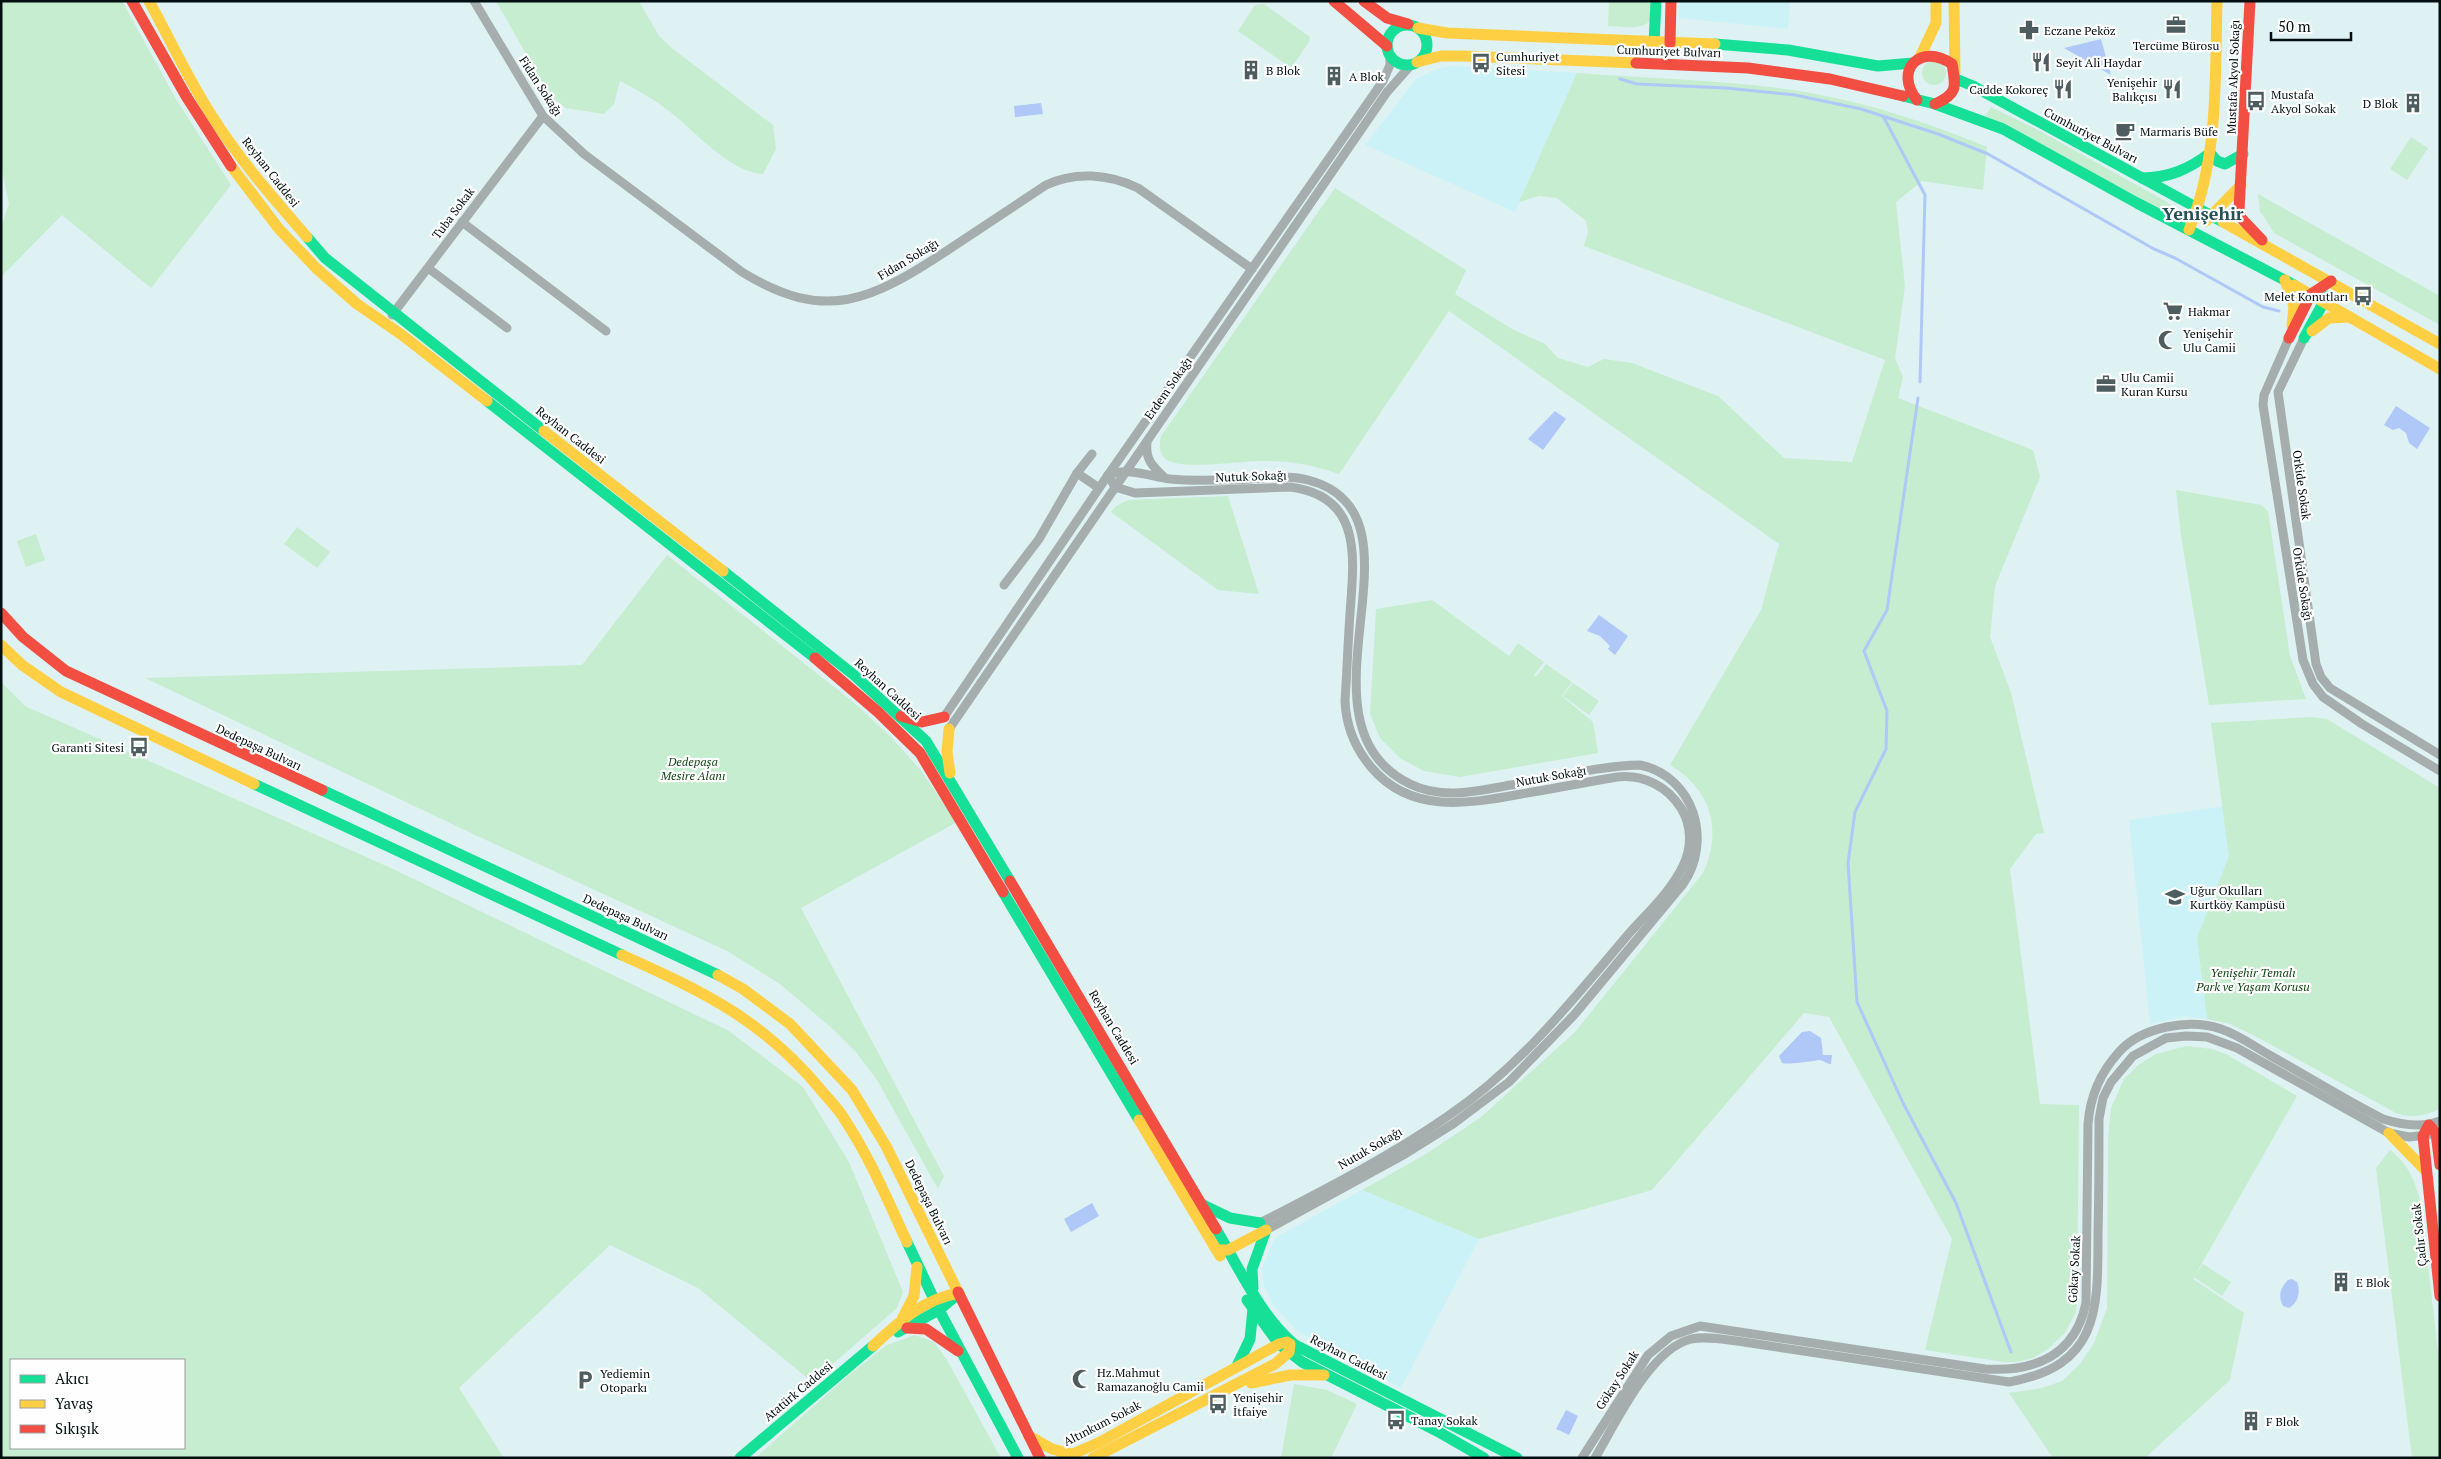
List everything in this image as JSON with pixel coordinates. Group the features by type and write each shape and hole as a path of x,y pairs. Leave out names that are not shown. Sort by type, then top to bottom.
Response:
{"main road":[{"name":"Reyhan Caddesi","path":"132,1 213,142 268,216 308,263 384,324 402,335 729,589 878,711 920,753 1223,1247 1290,1347 1327,1375 1437,1431 1484,1458"},
{"name":"Reyhan Caddesi","path":"149,1 211,114 252,174 325,258 854,675 930,746 1203,1205 1223,1247"},
{"path":"1334,1 1388,50 1398,63 1414,64 1425,54 1427,48 1425,36 1414,27 1398,27 1393,30 1388,50"},
{"name":"Cumhuriyet Bulvarı","path":"1364,1 1387,18 1414,27 1447,33 1788,50 1878,66 1916,60 1933,54 1940,56 1952,64 1955,76 2331,281 2440,344"},
{"path":"1656,1 1665,65"},
{"path":"1663,43 1671,1"},
{"path":"1917,100 1908,89 1907,81 1936,23 1936,1"},
{"path":"1935,104 1949,98 1953,92 1955,76 1954,1"},
{"name":"Mustafa Akyol Sokağı","path":"2190,230 2200,210 2210,153 2217,1"},
{"name":"Mustafa Akyol Sokağı","path":"2250,1 2239,210 2241,218 2272,250"},
{"name":"Cumhuriyet Bulvarı","path":"1414,64 1441,56 1463,56 1748,68 1830,79 1917,100 1926,104 1935,104 2003,129 2311,294 2440,369"},
{"path":"2139,177 2173,176 2192,166 2210,153 2215,161 2222,164 2228,164 2243,154"},
{"path":"2190,230 2212,217 2241,185"},
{"path":"2285,280 2294,306 2289,338"},
{"path":"2289,338 2311,294 2331,281"},
{"path":"2304,338 2325,302 2331,281"},
{"path":"2304,338 2329,318 2351,317"},
{"name":"Dedepaşa Bulvarı","path":"1,613 11,626 38,651 66,671 91,684 718,975 764,1004 810,1043 852,1090 886,1146 1040,1458"},
{"path":"1,645 22,665 61,692 396,851 702,992 748,1020 806,1072 845,1119 880,1184 939,1310 1018,1458"},
{"path":"898,715 922,722 944,718"},
{"path":"920,753 925,756 944,718"},
{"path":"930,746 949,729"},
{"path":"949,729 947,759 954,785"},
{"path":"2423,1136 2436,1128 2440,1165"},
{"path":"2389,1133 2426,1171"},
{"name":"Çadır Sokak","path":"2423,1136 2440,1296"},
{"path":"1203,1205 1226,1218 1263,1226"},
{"path":"1093,1458 1275,1364 1290,1347 1279,1344 1253,1308 1223,1247 1263,1226"},
{"path":"1254,1294 1252,1270 1263,1226"},
{"path":"902,1324 914,1296 918,1266"},
{"path":"902,1324 933,1298 959,1293"},
{"path":"902,1324 939,1310 959,1293"},
{"path":"1235,1368 1249,1346 1253,1324 1253,1308"},
{"path":"902,1324 926,1329 965,1356"},
{"name":"Atatürk Caddesi","path":"740,1458 873,1346 902,1324"},
{"name":"Altınkum Sokak","path":"1068,1456 1100,1442 1279,1344"},
{"name":"Reyhan Caddesi","path":"1290,1347 1517,1458"},
{"path":"1229,1389 1278,1377 1327,1375"},
{"path":"1028,1435 1047,1447 1068,1456"}],"street":[{"name":"Fidan Sokağı","path":"474,1 543,116 584,154 742,272 768,288 791,296 819,301 842,301 884,288 906,278 1046,185 1061,178 1079,176 1120,179 1138,188 1252,269"},
{"name":"Erdem Sokağı","path":"944,718 1108,475 1383,81 1390,65 1388,50"},
{"name":"Erdem Sokağı","path":"949,729 1387,92 1414,64"},
{"name":"Tuba Sokak","path":"384,324 543,116"},
{"path":"462,222 606,331"},
{"path":"428,268 508,328"},
{"name":"Orkide Sokağı","path":"2289,338 2264,395 2263,405 2303,660 2309,678 2323,697 2362,724 2440,771"},
{"name":"Orkide Sokak","path":"2304,338 2278,392 2316,664 2321,677 2330,688 2440,755"},
{"path":"1147,440 1146,456 1164,478"},
{"path":"1004,585 1039,539 1077,473 1092,454"},
{"name":"Nutuk Sokağı","path":"1108,475 1126,471 1164,478 1189,480 1298,478 1324,486 1346,502 1357,518 1364,547 1355,700 1359,724 1374,752 1389,770 1404,780 1435,792 1468,793 1640,765 1660,772 1678,787 1693,809 1697,823 1699,837 1696,857 1690,874 1683,884 1574,1015 1509,1082 1453,1124 1405,1154 1263,1226"},
{"path":"1077,473 1100,488"},
{"path":"1108,475 1115,487"},
{"name":"Nutuk Sokağı","path":"1115,487 1135,493 1290,488 1313,492 1336,509 1346,522 1353,550 1345,701 1347,721 1366,762 1382,779 1399,790 1440,803 1471,803 1617,777 1638,776 1649,780 1672,796 1684,814 1690,834 1687,854 1671,885 1560,1016 1516,1062 1448,1116 1263,1226"},
{"name":"Gökay Sokak","path":"1582,1458 1640,1365 1655,1348 1671,1336 1691,1328 1710,1326 1985,1369 2008,1370 2042,1362 2060,1350 2077,1329 2086,1303 2088,1124 2090,1101 2100,1077 2113,1058 2131,1041 2144,1035 2185,1025 2220,1029 2384,1120 2436,1128"},
{"name":"Gökay Sokak","path":"1596,1458 1647,1373 1665,1352 1677,1344 1691,1340 1717,1338 2009,1382 2046,1372 2071,1354 2083,1340 2096,1306 2099,1119 2103,1098 2121,1068 2133,1056 2166,1038 2186,1036 2221,1041 2389,1133 2409,1137 2423,1136"},
{"path":"1828,1356 1830,1345"}],"shaded area":[{"path":"1679,1 1790,1 1788,29 1679,18"},
{"path":"1451,66 1577,73 1515,212 1365,145 1416,79 1437,69"},
{"name":"Uğur Okulları Kurtköy Kampüsü","path":"2224,806 2229,856 2197,938 2207,1019 2185,1016 2150,1024 2129,820"},
{"path":"1362,1190 1479,1239 1401,1388 1297,1331 1275,1307 1265,1288 1262,1275 1263,1265 1275,1238"}],"green space":[{"path":"1,1 122,1 176,99 231,185 151,288 62,215 1,277 1,227 9,204 1,165"},
{"path":"496,1 639,1 659,36 673,49 773,125 776,149 763,174 750,172 725,158 663,107 620,81 614,104 604,114 566,108 549,95"},
{"path":"1609,1 1651,1 1651,18 1644,25 1638,27 1608,26"},
{"path":"1264,4 1310,37 1309,42 1291,68 1238,31 1255,5"},
{"path":"1934,61 1943,64 1946,73 1943,82 1934,85 1925,82 1922,73 1925,64"},
{"path":"1577,73 1728,83 1816,94 1903,116 1987,147 1983,190 1922,181 1896,202 1905,286 1895,358 1903,377 1898,398 2033,450 2040,477 1995,586 1990,637 2011,693 2044,833 2036,834 2010,869 2040,1104 2079,1105 2076,1312 2065,1333 2048,1349 2033,1358 2016,1362 2004,1362 1925,1350 1952,1239 1829,1017 1804,1013 1652,1190 1479,1239 1362,1190 1426,1154 1481,1117 1575,1032 1703,873 1712,841 1712,826 1709,812 1704,798 1695,786 1670,765 1761,610 1779,544 1449,311 1339,474 1311,466 1283,462 1263,461 1199,465 1175,463 1167,460 1162,455 1160,446 1161,436 1335,188 1466,270 1455,294 1514,330 1545,344 1558,358 1588,367 1604,359 1632,363 1718,396 1784,458 1852,462 1885,360 1584,246 1588,232 1586,221 1557,198 1539,196 1519,202"},
{"path":"1991,107 2038,130 2167,202 2173,207 2173,212 2170,214 1985,116"},
{"path":"2411,137 2428,148 2407,180 2390,169"},
{"path":"2258,194 2440,296 2440,325 2274,233 2260,211"},
{"path":"2176,490 2261,505 2268,511 2290,656 2306,699 2209,705 2181,536"},
{"path":"1228,496 1259,594 1218,590 1111,512 1116,506 1128,500"},
{"path":"297,527 330,552 317,568 284,544"},
{"path":"36,534 45,560 26,567 17,541"},
{"name":"Dedepaşa Mesire Alanı","path":"667,555 852,701 889,735 919,768 957,822 801,908 944,1176 938,1189 877,1080 855,1051 835,1031 780,984 727,951 473,834 145,678 582,665"},
{"path":"1432,600 1509,656 1518,643 1544,662 1534,675 1536,677 1546,664 1572,682 1562,696 1593,722 1598,753 1460,777 1424,771 1401,759 1380,738 1370,714 1376,609"},
{"path":"1,682 25,706 391,868 729,1031 803,1087 849,1162 903,1292 897,1308 812,1382 698,1288 610,1245 459,1388 504,1458 1,1458"},
{"path":"1573,683 1599,701 1589,715 1563,696"},
{"name":"Yenişehir Temalı Park ve Yaşam Korusu","path":"2311,717 2327,719 2440,788 2440,1109 2418,1116 2396,1113 2255,1036 2230,1024 2207,1019 2197,938 2229,856 2211,723"},
{"path":"2186,1046 2212,1049 2226,1054 2297,1096 2193,1279 2244,1313 2230,1380 2145,1458 2053,1458 2009,1393 2042,1388 2062,1381 2080,1364 2094,1343 2107,1308 2108,1140 2111,1108 2124,1079 2138,1065 2156,1054"},
{"path":"2390,1150 2407,1168 2421,1204 2440,1370 2440,1458 2412,1458 2376,1168"},
{"path":"2203,1264 2231,1282 2222,1296 2194,1277"},
{"path":"915,1335 934,1342 947,1360 1001,1458 755,1458 849,1375 887,1345"},
{"path":"1294,1384 1327,1390 1357,1404 1331,1458 1281,1458"}],"water":[{"path":"2101,39 2111,75 2064,48"},
{"path":"1041,103 1043,114 1015,117 1014,106"},
{"path":"2396,406 2430,428 2417,449 2409,443 2406,433 2399,428 2393,430 2384,425"},
{"path":"1555,411 1566,419 1543,450 1528,439"},
{"path":"1599,615 1628,636 1615,655 1608,649 1610,646 1600,636 1587,631"},
{"path":"1810,1031 1821,1038 1823,1055 1832,1055 1831,1064 1819,1060 1782,1063 1779,1056 1802,1032"},
{"path":"1092,1203 1099,1216 1071,1232 1064,1219"},
{"path":"2292,1279 2297,1282 2299,1290 2297,1300 2289,1308 2283,1306 2280,1295 2283,1286 2288,1280"},
{"path":"1566,1410 1578,1416 1569,1435 1556,1429"}],"waterway":[{"path":"1620,79 1637,84 1726,88 1795,95 1861,109 1938,134 1988,154 2154,249 2175,258 2263,307 2279,311"},
{"path":"1883,116 1925,195 1920,382"},
{"path":"1918,398 1887,610 1864,651 1887,711 1886,749 1855,812 1848,863 1857,1002 1903,1103 1956,1203 2011,1352"}],"traffic: fast":[{"path":"1654,43 1656,1"},
{"path":"1407,25 1418,28 1424,34 1427,45 1424,56 1418,62 1407,65 1396,62 1390,56 1387,45 1390,34 1396,28 1407,25"},
{"path":"1715,44 1788,50 1878,66 1913,63"},
{"path":"1956,79 1973,86 2223,222"},
{"path":"1903,96 1935,104 2003,129 2137,203 2294,285"},
{"path":"2210,153 2217,161 2225,164 2243,154"},
{"path":"2142,178 2152,178 2178,172 2210,153"},
{"path":"307,237 325,258 544,431"},
{"path":"2304,338 2327,296"},
{"path":"487,401 815,658"},
{"path":"723,571 854,675 926,741 1010,881"},
{"path":"254,784 622,955"},
{"path":"322,790 718,975"},
{"path":"1003,892 1139,1120"},
{"path":"1203,1205 1230,1218 1260,1223"},
{"path":"1216,1229 1261,1306 1271,1320 1295,1345 1517,1458"},
{"path":"1253,1288 1252,1269 1266,1230"},
{"path":"907,1242 939,1310 1018,1458"},
{"path":"898,1332 939,1310 959,1293"},
{"path":"1247,1300 1279,1344 1302,1362 1437,1431 1484,1458"},
{"path":"1237,1366 1250,1339 1253,1309"},
{"path":"740,1458 873,1346"}],"traffic: slow":[{"path":"149,1 195,88 222,132 257,178 307,237"},
{"path":"1920,57 1936,23 1936,1"},
{"path":"1954,1 1955,72"},
{"path":"2189,230 2199,202 2211,146 2214,117 2217,1"},
{"path":"1418,28 1447,33 1715,44"},
{"path":"1417,62 1441,56 1463,56 1636,63"},
{"path":"231,166 279,229 316,268 357,304 402,335 487,401"},
{"path":"2206,221 2241,185"},
{"path":"2223,222 2440,344"},
{"path":"2285,280 2294,306 2292,326"},
{"path":"2294,285 2440,369"},
{"path":"2312,331 2329,318 2350,317"},
{"path":"544,431 723,571"},
{"path":"1,645 22,665 61,692 254,784"},
{"path":"949,729 947,752 950,773"},
{"path":"622,955 705,995 730,1010 777,1044 799,1065 837,1108 854,1134 907,1242"},
{"path":"718,975 743,989 790,1024 852,1090 886,1146 958,1292"},
{"path":"1139,1120 1220,1256"},
{"path":"2389,1133 2426,1171"},
{"path":"1220,1250 1228,1250 1266,1230"},
{"path":"903,1317 914,1296 917,1267"},
{"path":"873,1346 902,1320 923,1306 934,1300 959,1293"},
{"path":"1064,1458 1100,1442 1279,1344 1287,1342"},
{"path":"1093,1458 1275,1364 1289,1352 1290,1344"},
{"path":"1251,1383 1291,1375 1324,1375"},
{"path":"1029,1436 1052,1449 1072,1454"}],"traffic: jam":[{"path":"132,1 186,96 231,166"},
{"path":"1334,1 1387,46"},
{"path":"1364,1 1387,18 1408,24"},
{"path":"1670,43 1671,1"},
{"path":"2250,1 2239,210 2241,218 2262,240"},
{"path":"1917,100 1910,89 1909,70 1914,62 1921,58 1930,56 1941,58 1952,64 1954,89 1948,97 1935,104"},
{"path":"1636,63 1748,68 1830,79 1903,96"},
{"path":"2289,338 2311,294 2331,281"},
{"path":"1,613 23,637 66,671 322,790"},
{"path":"815,658 878,712 920,753 1003,892"},
{"path":"901,716 922,722 944,717"},
{"path":"1010,881 1216,1229"},
{"path":"2440,1165 2436,1133 2429,1125 2423,1136 2440,1296"},
{"path":"958,1292 1040,1458"},
{"path":"907,1328 926,1329 958,1351"}],"place":[{"name":"Tercüme Bürosu","path":"2176,25"},
{"name":"Eczane Peköz","path":"2029,30"},
{"name":"Seyit Ali Haydar","path":"2041,62"},
{"name":"Cumhuriyet Sitesi","path":"1481,63"},
{"name":"B Blok","path":"1251,70"},
{"name":"A Blok","path":"1334,76"},
{"name":"Cadde Kokoreç","path":"2063,89"},
{"name":"Yenişehir Balıkçısı","path":"2172,89"},
{"name":"Mustafa Akyol Sokak","path":"2256,101"},
{"name":"D Blok","path":"2413,103"},
{"name":"Marmaris Büfe","path":"2125,131"},
{"name":"Melet Konutları","path":"2363,296"},
{"name":"Hakmar","path":"2173,311"},
{"name":"Yenişehir Ulu Camii","path":"2168,340"},
{"name":"Ulu Camii Kuran Kursu","path":"2106,384"},
{"name":"Garanti Sitesi","path":"139,747"},
{"name":"Uğur Okulları Kurtköy Kampüsü","path":"2175,897"},
{"name":"E Blok","path":"2341,1282"},
{"name":"Hz.Mahmut Ramazanoğlu Camii","path":"1082,1379"},
{"name":"Yediemin Otoparkı","path":"585,1380"},
{"name":"Yenişehir İtfaiye","path":"1218,1404"},
{"name":"Tanay Sokak","path":"1396,1420"},
{"name":"F Blok","path":"2251,1421"}],"district":[{"name":"Yenişehir","path":"2203,213"}]}
